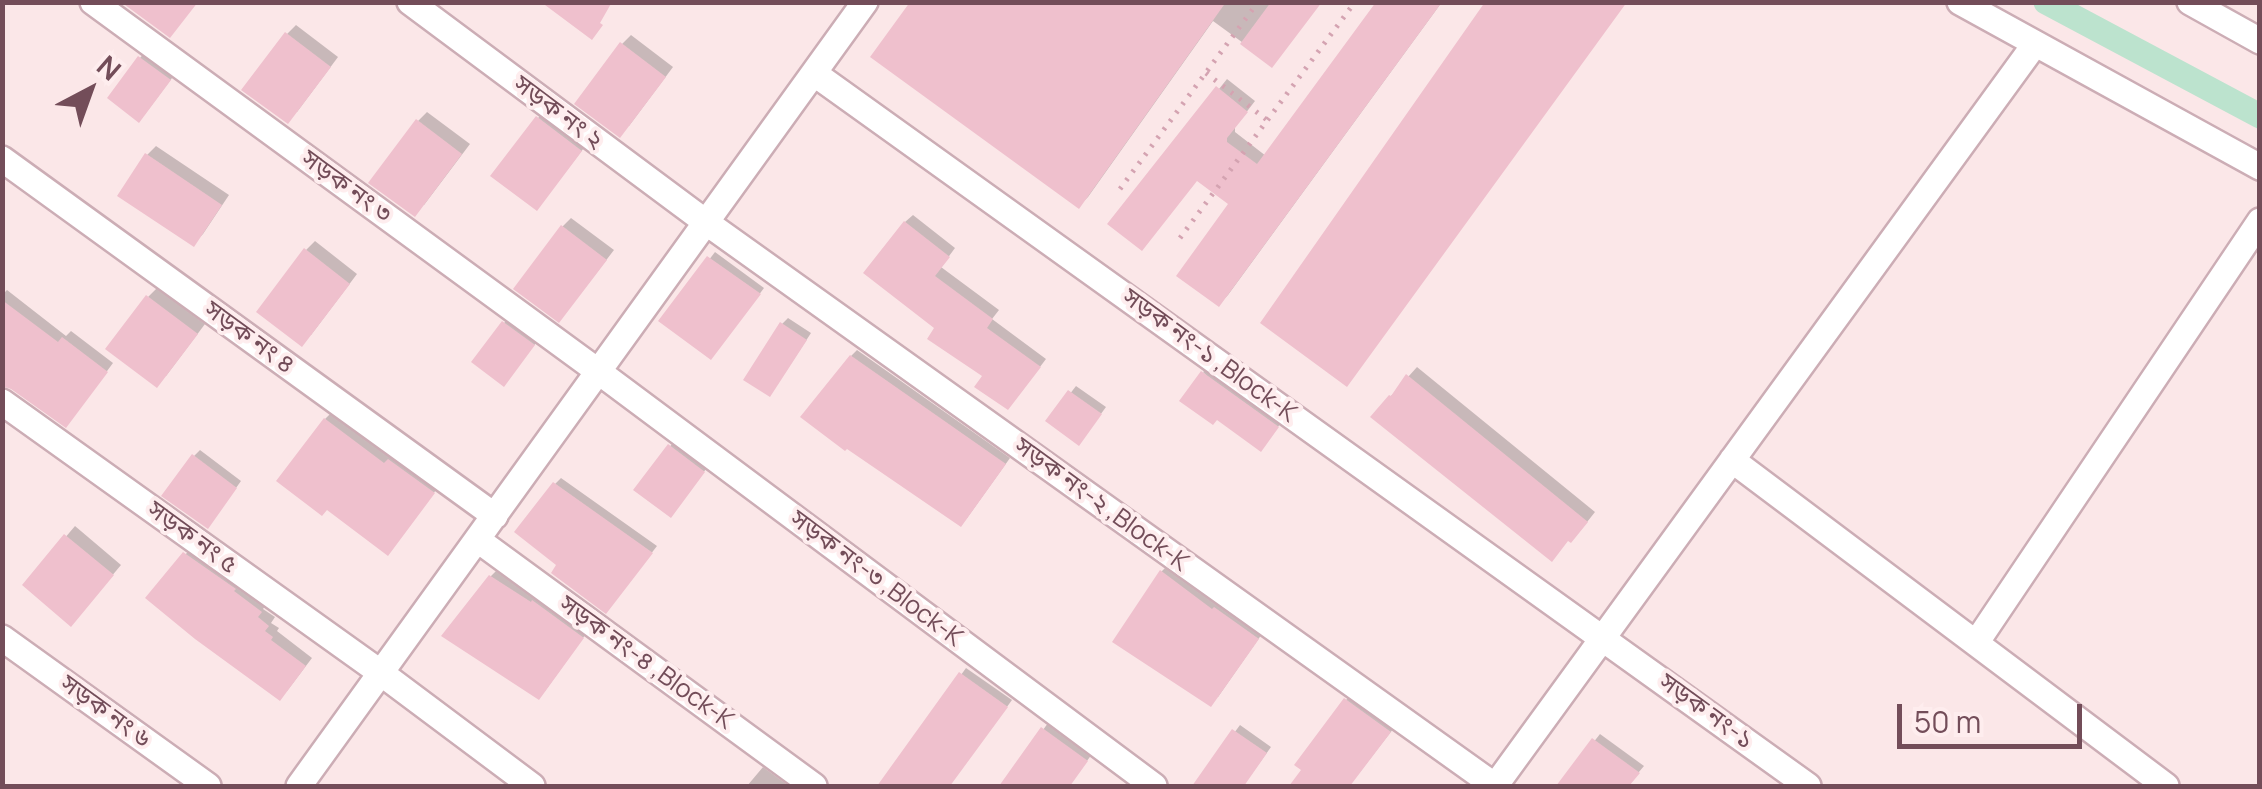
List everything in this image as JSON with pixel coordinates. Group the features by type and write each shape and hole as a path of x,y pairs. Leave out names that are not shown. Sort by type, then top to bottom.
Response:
{"street":[{"name":"সড়ক নং ৩","path":"93,2 599,372"},
{"name":"সড়ক নং ২","path":"410,2 706,223"},
{"path":"299,786 865,2"},
{"path":"1960,2 2260,167"},
{"path":"2190,2 2260,41"},
{"path":"1495,786 2035,44"},
{"name":"সড়ক নং-১ ,Block-K","path":"814,74 1603,638"},
{"name":"সড়ক নং ৪","path":"2,159 495,516"},
{"path":"1976,644 2260,221"},
{"name":"সড়ক নং-২ ,Block-K","path":"706,223 1495,786"},
{"name":"সড়ক নং-৩ ,Block-K","path":"599,372 1154,786"},
{"name":"সড়ক নং ৫","path":"2,402 532,786"},
{"path":"1732,460 2166,786"},
{"name":"সড়ক নং-৪ ,Block-K","path":"478,540 814,786"},
{"name":"সড়ক নং ৬","path":"2,638 208,786"},
{"name":"সড়ক নং-১","path":"1603,638 1808,786"}],"path":[{"path":"1120,188 1258,2"},
{"path":"1180,238 1355,2"},
{"path":"1206,73 1268,120"}],"building":[{"path":"121,2 198,2 170,38"},
{"path":"541,2 612,2 592,40"},
{"path":"910,2 1226,2 1079,209 870,57"},
{"path":"1271,2 1322,2 1272,68 1240,44"},
{"path":"1376,2 1442,2 1219,307 1176,276 1228,204 1197,181 1142,251 1107,224 1216,86 1248,112 1227,142 1257,164"},
{"path":"1485,2 1627,2 1347,387 1260,323"},
{"path":"285,32 331,67 288,124 241,90"},
{"path":"620,42 666,77 620,138 574,104"},
{"path":"138,56 171,80 139,123 107,98"},
{"path":"536,116 582,151 537,211 490,176"},
{"path":"416,119 462,154 415,217 368,183"},
{"path":"145,153 222,205 194,247 117,196"},
{"path":"904,221 950,257 935,276 993,319 987,328 1041,367 1008,410 974,387 982,376 927,339 934,328 863,273"},
{"path":"561,225 607,260 559,323 513,289"},
{"path":"304,248 350,284 302,347 256,312"},
{"path":"707,256 761,294 711,360 658,321"},
{"path":"146,295 198,334 157,388 105,349"},
{"path":"2,300 58,342 62,337 108,372 66,428 2,386"},
{"path":"502,321 535,345 504,387 471,362"},
{"path":"780,322 807,340 770,397 743,380"},
{"path":"850,355 1006,464 961,527 800,417"},
{"path":"1201,371 1279,427 1261,452 1217,420 1213,425 1179,401"},
{"path":"1406,374 1588,522 1552,562 1370,417"},
{"path":"1068,390 1102,414 1079,446 1045,421"},
{"path":"324,418 384,463 388,459 435,493 388,556 327,510 322,516 276,481"},
{"path":"668,444 705,472 671,518 633,490"},
{"path":"192,454 237,488 208,529 161,496"},
{"path":"553,482 653,553 606,614 551,573 556,565 514,532"},
{"path":"64,534 114,575 71,627 22,585"},
{"path":"183,552 262,612 258,617 269,626 265,631 273,637 271,640 306,666 280,701 145,598"},
{"path":"1160,570 1259,639 1211,707 1112,642"},
{"path":"489,575 584,638 539,700 441,636"},
{"path":"959,672 1008,707 950,786 877,786"},
{"path":"1344,698 1391,732 1350,786 1289,786 1301,770 1294,765"},
{"path":"1041,727 1088,761 1070,786 999,786"},
{"path":"1232,729 1267,753 1244,786 1192,786"},
{"path":"1592,738 1640,773 1629,786 1556,786"}],"waterway":[{"path":"2046,2 2260,116"}]}
